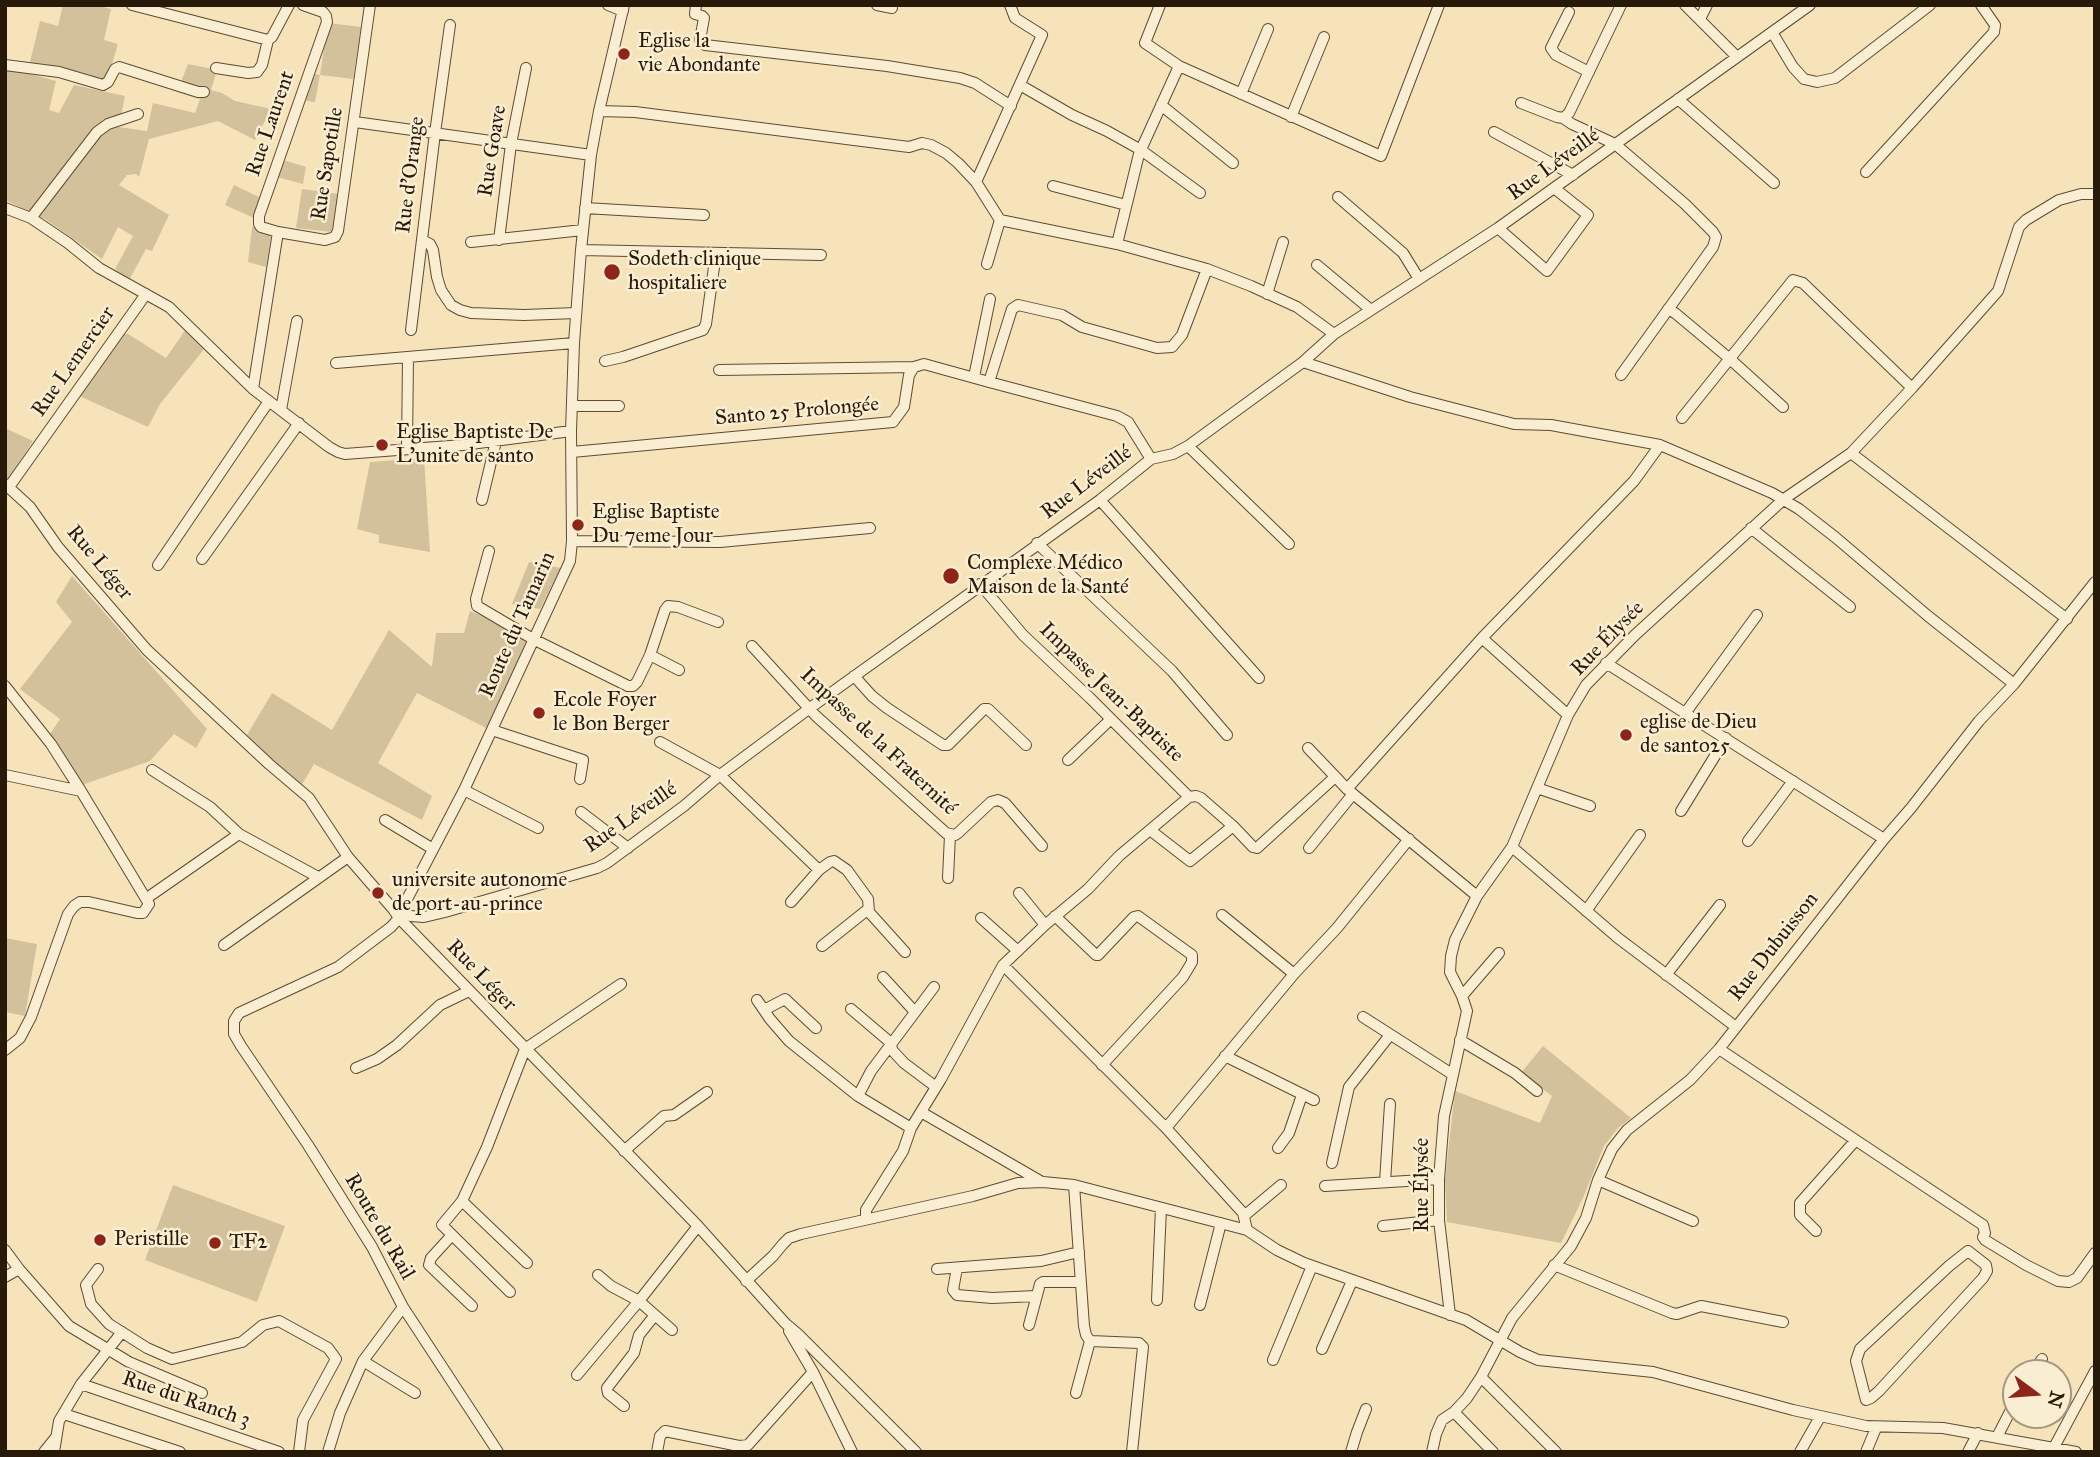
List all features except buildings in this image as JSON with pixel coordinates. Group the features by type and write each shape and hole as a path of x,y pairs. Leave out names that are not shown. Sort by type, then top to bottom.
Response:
{"street":[{"path":"132,5 268,40"},
{"path":"216,68 257,72 262,65 268,40 289,5"},
{"name":"Rue Laurent","path":"278,232 261,227 259,216 324,29 326,16 323,12 303,5"},
{"name":"Rue Sapotille","path":"278,232 325,240 334,237 340,225 370,5"},
{"path":"608,5 624,8"},
{"path":"696,5 695,14 704,18 700,40 705,45 887,66 960,78 975,83 1011,106"},
{"path":"877,5 892,8"},
{"path":"976,182 1042,35 1015,18 1010,5"},
{"path":"1160,5 1145,43 1179,66 1381,156 1439,5"},
{"path":"1563,118 1569,113 1621,5"},
{"path":"1685,5 1737,57"},
{"path":"1700,19 1707,5"},
{"name":"Rue Léveillé","path":"400,916 424,917 597,869 684,806 720,775 810,708 1100,500 1151,459 1172,454 1188,446 1303,362 1334,334 1498,228 1810,5"},
{"path":"1772,32 1804,79 1817,82 1835,78 1930,5"},
{"path":"1866,172 1994,32 1996,25 1981,5"},
{"name":"Route du Tamarin","path":"234,1021 239,1013 338,967 391,927 400,916 464,790 570,561 573,343 585,208 599,111 624,8"},
{"path":"1569,12 1551,48 1556,55 1589,72"},
{"name":"Rue d'Orange","path":"411,330 450,25"},
{"path":"1241,94 1268,29"},
{"path":"1291,117 1324,37"},
{"path":"5,65 58,72 103,85 119,67 204,92"},
{"path":"1117,244 1141,150 1179,66"},
{"name":"Rue Goave","path":"499,240 511,144 526,68"},
{"path":"1020,85 1054,106 1141,150 1200,193"},
{"path":"1678,99 1774,183"},
{"path":"1521,103 1563,118 1615,144 1685,204 1716,237 1713,247 1621,375"},
{"path":"1161,106 1233,163"},
{"path":"599,111 635,112 909,147 922,143 931,145 946,153 976,182 1000,220 1117,244 1207,269 1297,307 1334,334"},
{"path":"31,218 97,132 108,124 138,114"},
{"path":"355,122 591,155"},
{"path":"1494,132 1573,175"},
{"path":"1054,186 1126,205"},
{"path":"1498,228 1548,271 1588,215 1554,188"},
{"name":"Rue Élysée","path":"1450,1315 1439,1220 1439,1179 1444,1116 1466,1011 1450,972 1451,956 1455,940 1477,896 1512,847 1567,715 1586,685 1606,663 1784,499 1851,453 1912,388 1997,291 2019,227 2038,211 2059,200 2081,194 2095,194"},
{"path":"1338,197 1403,253 1419,279"},
{"path":"5,208 31,218 99,268 169,307 253,389 329,447 345,454 496,441 571,431"},
{"path":"585,208 704,215"},
{"path":"987,264 1000,220"},
{"path":"471,242 583,230"},
{"path":"253,389 278,232"},
{"path":"422,240 430,244 433,250 436,277 441,290 451,305 460,310 471,313 524,315 576,313"},
{"path":"1268,294 1283,242"},
{"path":"581,250 821,255"},
{"path":"605,361 703,330 716,253"},
{"path":"1317,265 1371,310"},
{"path":"989,382 1012,309 1018,305 1062,315 1082,327 1165,348 1172,346 1182,335 1207,269"},
{"path":"1682,418 1793,280 1797,280 1912,388"},
{"name":"Rue Lemercier","path":"7,486 146,294"},
{"path":"974,377 990,299"},
{"path":"1668,309 1730,359 1783,407"},
{"path":"281,410 297,321"},
{"path":"336,363 573,343"},
{"path":"407,449 408,357"},
{"path":"1303,362 1410,397 1514,424 1551,425 1660,445 1704,462 1784,499 1835,537 2014,684"},
{"path":"719,370 914,367 924,364 1116,416 1128,422 1151,459"},
{"name":"Santo 25 Prolongée","path":"572,452 893,422 904,407 909,375 914,367"},
{"path":"158,565 269,401"},
{"path":"572,406 619,406"},
{"path":"202,559 299,423"},
{"path":"482,500 496,441"},
{"path":"1309,849 1350,791 1482,638 1634,481 1660,445"},
{"path":"1188,446 1289,544"},
{"path":"1851,453 2067,619"},
{"name":"Rue Léger","path":"7,486 30,507 58,547 147,650 268,764 309,798 348,857 469,991 698,1226 785,1322 916,1452"},
{"path":"1100,500 1258,678"},
{"path":"572,541 720,542 870,528"},
{"path":"1751,528 1850,607"},
{"path":"1037,543 1172,671 1227,735"},
{"path":"489,551 476,599 477,606 533,639 628,686 637,682 668,606 718,622"},
{"name":"Rue Dubuisson","path":"1432,1452 1442,1420 1467,1398 1512,1318 1571,1245 1586,1218 1598,1180 1612,1149 1628,1130 1690,1080 1720,1049 1884,839 1979,721 2014,684 2095,582"},
{"name":"Impasse Jean-Baptiste","path":"981,584 1023,635 1189,797 1201,798 1233,825 1253,847 1257,848 1335,777"},
{"path":"1686,712 1757,615"},
{"path":"1482,638 1567,715"},
{"name":"Impasse de la Fraternité","path":"752,646 826,725 946,833 958,833 991,802 998,800 1004,803 1042,846"},
{"path":"650,655 679,670"},
{"path":"1606,663 1884,839"},
{"path":"855,676 872,696 887,708 943,745 948,745 984,709 988,709 1026,745"},
{"path":"7,691 51,744 147,904"},
{"path":"1068,760 1111,719"},
{"path":"492,730 583,760 580,779"},
{"path":"1681,811 1726,738"},
{"path":"660,742 720,775 819,870"},
{"path":"1308,748 1350,791 1477,896"},
{"path":"152,770 210,807 239,834 318,877"},
{"path":"5,775 81,791"},
{"path":"1748,841 1793,781"},
{"path":"1537,788 1590,806"},
{"path":"464,790 538,828"},
{"path":"866,1219 866,1210 903,1151 911,1128 1003,965 1088,889 1119,856 1189,797"},
{"path":"580,812 628,848"},
{"path":"386,820 433,849"},
{"path":"1150,830 1190,861 1233,825"},
{"path":"5,1050 20,1038 31,1017 68,914 74,906 80,902 89,902 143,913 147,904 239,834"},
{"path":"948,877 950,835"},
{"path":"1586,911 1640,835"},
{"path":"1166,1128 1294,974 1337,928 1409,839"},
{"path":"1512,847 1618,938 1736,1027"},
{"path":"224,945 348,857"},
{"path":"791,902 819,870 834,861 847,870 868,899 867,910 822,946"},
{"path":"1019,892 1045,925"},
{"path":"1666,975 1720,905"},
{"path":"867,910 905,952"},
{"path":"1223,915 1294,974"},
{"path":"1055,916 1096,955 1138,916 1192,955 1192,962 1184,977 1102,1065"},
{"path":"981,919 1018,951"},
{"path":"1462,996 1500,953"},
{"path":"1003,965 1166,1128 1243,1213 1247,1230"},
{"path":"883,977 915,1012"},
{"path":"510,1292 442,1225 462,1201 525,1049 621,984"},
{"path":"858,1096 871,1071 934,987"},
{"path":"356,1068 377,1059 397,1045 440,1005 469,991"},
{"path":"764,1010 785,999 816,1028"},
{"path":"757,1000 789,1041 858,1096 911,1128"},
{"path":"851,1009 891,1043 895,1055 936,1087"},
{"path":"1363,1017 1452,1074"},
{"name":"Route du Rail","path":"234,1021 234,1034 241,1046 308,1144 365,1236 403,1307 498,1452"},
{"path":"1332,1163 1349,1087 1390,1035"},
{"path":"1460,1040 1515,1073 1537,1091"},
{"path":"1720,1049 1983,1225 1983,1237 1860,1349 1856,1361 1866,1400 1879,1391 1983,1279 1987,1271 1986,1265 1968,1251"},
{"path":"1225,1056 1314,1100"},
{"path":"624,1151 664,1116 674,1115 707,1092"},
{"path":"1278,1148 1289,1133 1302,1094"},
{"path":"1385,1182 1390,1104"},
{"path":"921,1112 1043,1182"},
{"path":"1816,1231 1800,1215 1800,1203 1855,1141"},
{"path":"1325,1186 1439,1179"},
{"path":"1598,1180 1693,1221"},
{"path":"746,1281 789,1238 801,1234 973,1196 1018,1183 1074,1185 1247,1230 1277,1250 1312,1266 1466,1320 1538,1360 1653,1372 1820,1417 1876,1428 1943,1428 2053,1450 2076,1452"},
{"path":"1074,1185 1084,1326 1090,1341 1076,1392"},
{"path":"1244,1216 1281,1185"},
{"path":"462,1201 527,1262"},
{"path":"1157,1300 1161,1208"},
{"path":"1383,1226 1439,1220"},
{"path":"1200,1304 1221,1223"},
{"path":"577,1375 698,1226"},
{"path":"452,1235 431,1258 429,1265 472,1306"},
{"path":"1983,1237 2025,1265 2058,1281 2069,1282 2077,1278 2095,1253"},
{"path":"5,1250 69,1326 130,1362 202,1393"},
{"path":"937,1269 1041,1261 1079,1252"},
{"path":"1554,1265 1672,1313 1677,1314 1701,1306 1783,1322"},
{"path":"1273,1360 1312,1266"},
{"path":"957,1268 953,1290 957,1295 992,1298 1036,1296"},
{"path":"5,1277 19,1269"},
{"path":"98,1269 86,1285 91,1304 109,1324 147,1348 172,1359 242,1342 263,1325 279,1321 328,1348 336,1359 303,1420 299,1452"},
{"path":"598,1275 611,1286 639,1301 673,1330"},
{"path":"1322,1349 1352,1281"},
{"path":"1029,1325 1038,1287 1043,1282 1081,1282"},
{"path":"330,1451 340,1413 363,1361 403,1307"},
{"path":"624,1406 608,1393 607,1388 634,1353 639,1335 655,1315"},
{"path":"785,1322 814,1372 852,1452"},
{"path":"54,1452 59,1421 81,1384 122,1332"},
{"path":"1090,1341 1139,1343 1143,1347 1132,1452"},
{"path":"363,1361 415,1393"},
{"path":"2053,1450 2095,1371"},
{"path":"657,1452 660,1436 665,1431 739,1446 748,1445 814,1372"},
{"path":"1481,1377 1556,1452"},
{"name":"Rue du Ranch 3","path":"81,1384 279,1452"},
{"path":"1351,1452 1366,1409"},
{"path":"1454,1412 1493,1452"},
{"path":"64,1414 180,1452"},
{"path":"1800,1452 1820,1417"},
{"path":"1997,1437 2002,1427"},
{"path":"1866,1452 1876,1428"},
{"path":"1968,1452 1978,1433"},
{"path":"44,1452 57,1437"}],"shaded area":[{"path":"63,5 96,5 111,9 104,40 118,44 106,84 29,66 40,21 58,26"},
{"path":"328,23 361,27 353,79 320,75"},
{"path":"188,64 217,70 211,90 235,101 271,109 255,140 218,121 149,139 139,177 136,174 127,175 119,185 169,215 152,251 146,249 129,280 115,269 133,236 118,227 102,259 45,219 5,200 5,70 20,71 56,81 49,110 59,113 74,85 125,96 119,127 147,131 153,103 195,113 200,99 177,92"},
{"path":"308,72 320,75 315,102 301,100"},
{"path":"283,160 306,167 303,184 277,177"},
{"path":"234,185 261,198 254,218 225,205"},
{"path":"302,189 338,194 332,232 296,228"},
{"path":"252,227 272,230 266,267 248,262"},
{"path":"186,329 205,348 160,404 148,427 77,395 122,334 128,334 166,358"},
{"path":"5,428 33,441 8,479 5,477"},
{"path":"424,458 430,552 379,543 379,535 357,529 370,462"},
{"path":"529,562 561,568 540,609 512,604"},
{"path":"72,576 207,729 196,748 174,734 150,761 82,785 48,737 60,719 20,689 72,622 56,602"},
{"path":"470,611 529,635 488,729 417,693 378,763 432,796 422,820 314,764 300,788 247,735 272,693 332,730 389,630 432,667 436,633 464,633"},
{"path":"5,938 37,944 25,1016 5,1012"},
{"path":"1543,1046 1631,1118 1618,1128 1604,1146 1561,1243 1447,1222 1445,1180 1455,1091 1540,1123 1552,1096 1521,1073"},
{"name":"TF2","path":"173,1185 285,1226 257,1302 145,1260"}],"place":[{"name":"Eglise la vie Abondante","path":"624,54"},
{"name":"Sodeth clinique hospitaliere","path":"612,272"},
{"name":"Eglise Baptiste De L'unite de santo","path":"382,445"},
{"name":"Eglise Baptiste Du 7eme Jour","path":"578,525"},
{"name":"Complexe Médico Maison de la Santé","path":"951,576"},
{"name":"Ecole Foyer le Bon Berger","path":"539,713"},
{"name":"eglise de Dieu de santo25","path":"1626,735"},
{"name":"universite autonome de port-au-prince","path":"378,893"},
{"name":"Peristille","path":"100,1240"},
{"name":"TF2","path":"215,1243"}]}
